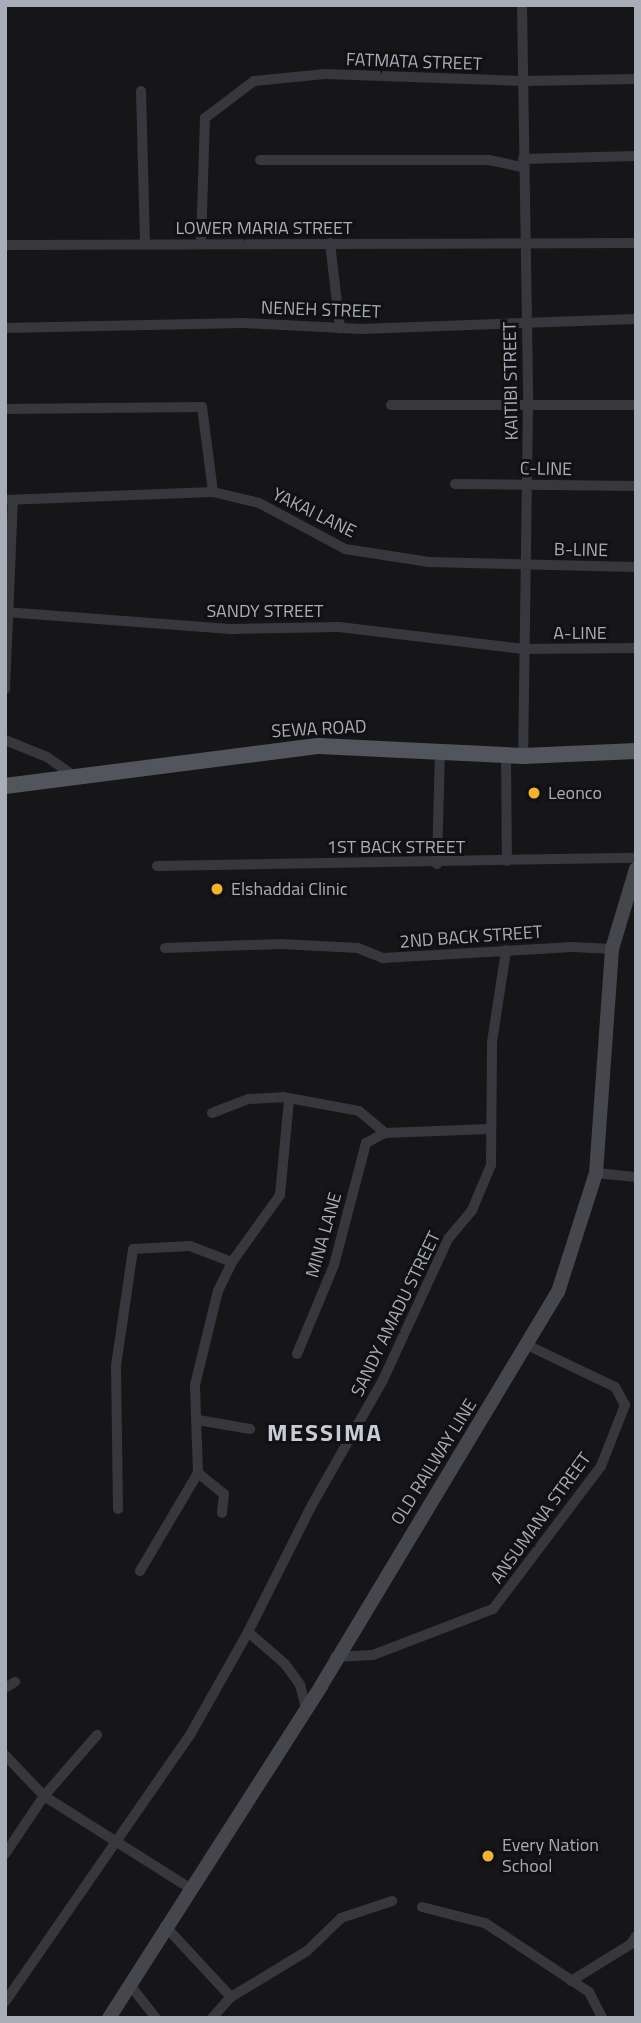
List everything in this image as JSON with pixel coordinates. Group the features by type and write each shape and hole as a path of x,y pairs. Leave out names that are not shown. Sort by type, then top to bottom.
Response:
{"main road":[{"name":"SEWA ROAD","path":"5,786 320,746 514,756 636,751"}],"street":[{"name":"KAITIBI STREET","path":"507,861 524,649 528,484 522,5"},
{"name":"FATMATA STREET","path":"201,244 205,118 254,81 325,74 524,81 636,79"},
{"path":"141,91 145,244"},
{"path":"260,160 489,160 523,163 636,156"},
{"path":"330,243 340,328"},
{"name":"LOWER MARIA STREET","path":"5,245 636,243"},
{"name":"NENEH STREET","path":"5,328 243,323 340,328 636,318"},
{"path":"391,404 636,405"},
{"path":"5,409 202,407 214,492"},
{"name":"C-LINE","path":"455,484 636,486"},
{"name":"YAKAI LANE","path":"9,500 214,492 259,503 345,549 429,562 526,565"},
{"path":"5,689 9,500"},
{"name":"B-LINE","path":"526,565 636,567"},
{"name":"SANDY STREET","path":"7,612 233,629 340,627 524,649"},
{"name":"A-LINE","path":"524,649 636,648"},
{"path":"5,740 47,757 74,776"},
{"path":"437,863 440,752"},
{"name":"1ST BACK STREET","path":"157,866 636,858"},
{"name":"OLD RAILWAY LINE","path":"109,2018 188,1888 306,1708 529,1346 558,1292 596,1173 612,949 636,869"},
{"name":"2ND BACK STREET","path":"165,948 281,944 358,948 383,958 506,950 612,949"},
{"name":"SANDY AMADU STREET","path":"5,2001 190,1735 248,1632 312,1505 382,1382 448,1239 472,1210 493,1160 489,1129 498,981 506,950"},
{"path":"212,1113 249,1099 289,1100 359,1111 385,1133 489,1129"},
{"path":"141,1571 198,1473 195,1385 218,1291 232,1262 280,1195 289,1100"},
{"name":"MINA LANE","path":"297,1354 334,1265 366,1143 385,1133"},
{"path":"596,1173 636,1177"},
{"path":"118,1509 116,1366 133,1249 190,1246 232,1262"},
{"name":"ANSUMANA STREET","path":"335,1657 373,1655 493,1609 601,1466 625,1405 615,1387 529,1346"},
{"path":"198,1420 250,1429"},
{"path":"198,1473 224,1494 222,1513"},
{"path":"248,1632 285,1664 300,1685 306,1708"},
{"path":"5,1854 44,1797 97,1735"},
{"path":"5,1755 44,1797 117,1840 188,1888"},
{"path":"212,2018 231,1997 307,1951 341,1918 392,1901"},
{"path":"422,1907 485,1923 589,1992 602,2017"},
{"path":"165,1926 231,1997"},
{"path":"571,1980 631,1944 636,1936"},
{"path":"130,1984 156,2018"}],"place":[{"name":"Leonco","path":"534,793"},
{"name":"Elshaddai Clinic","path":"217,889"},
{"name":"Every Nation School","path":"488,1856"}],"district":[{"name":"MESSIMA","path":"325,1433"}]}
